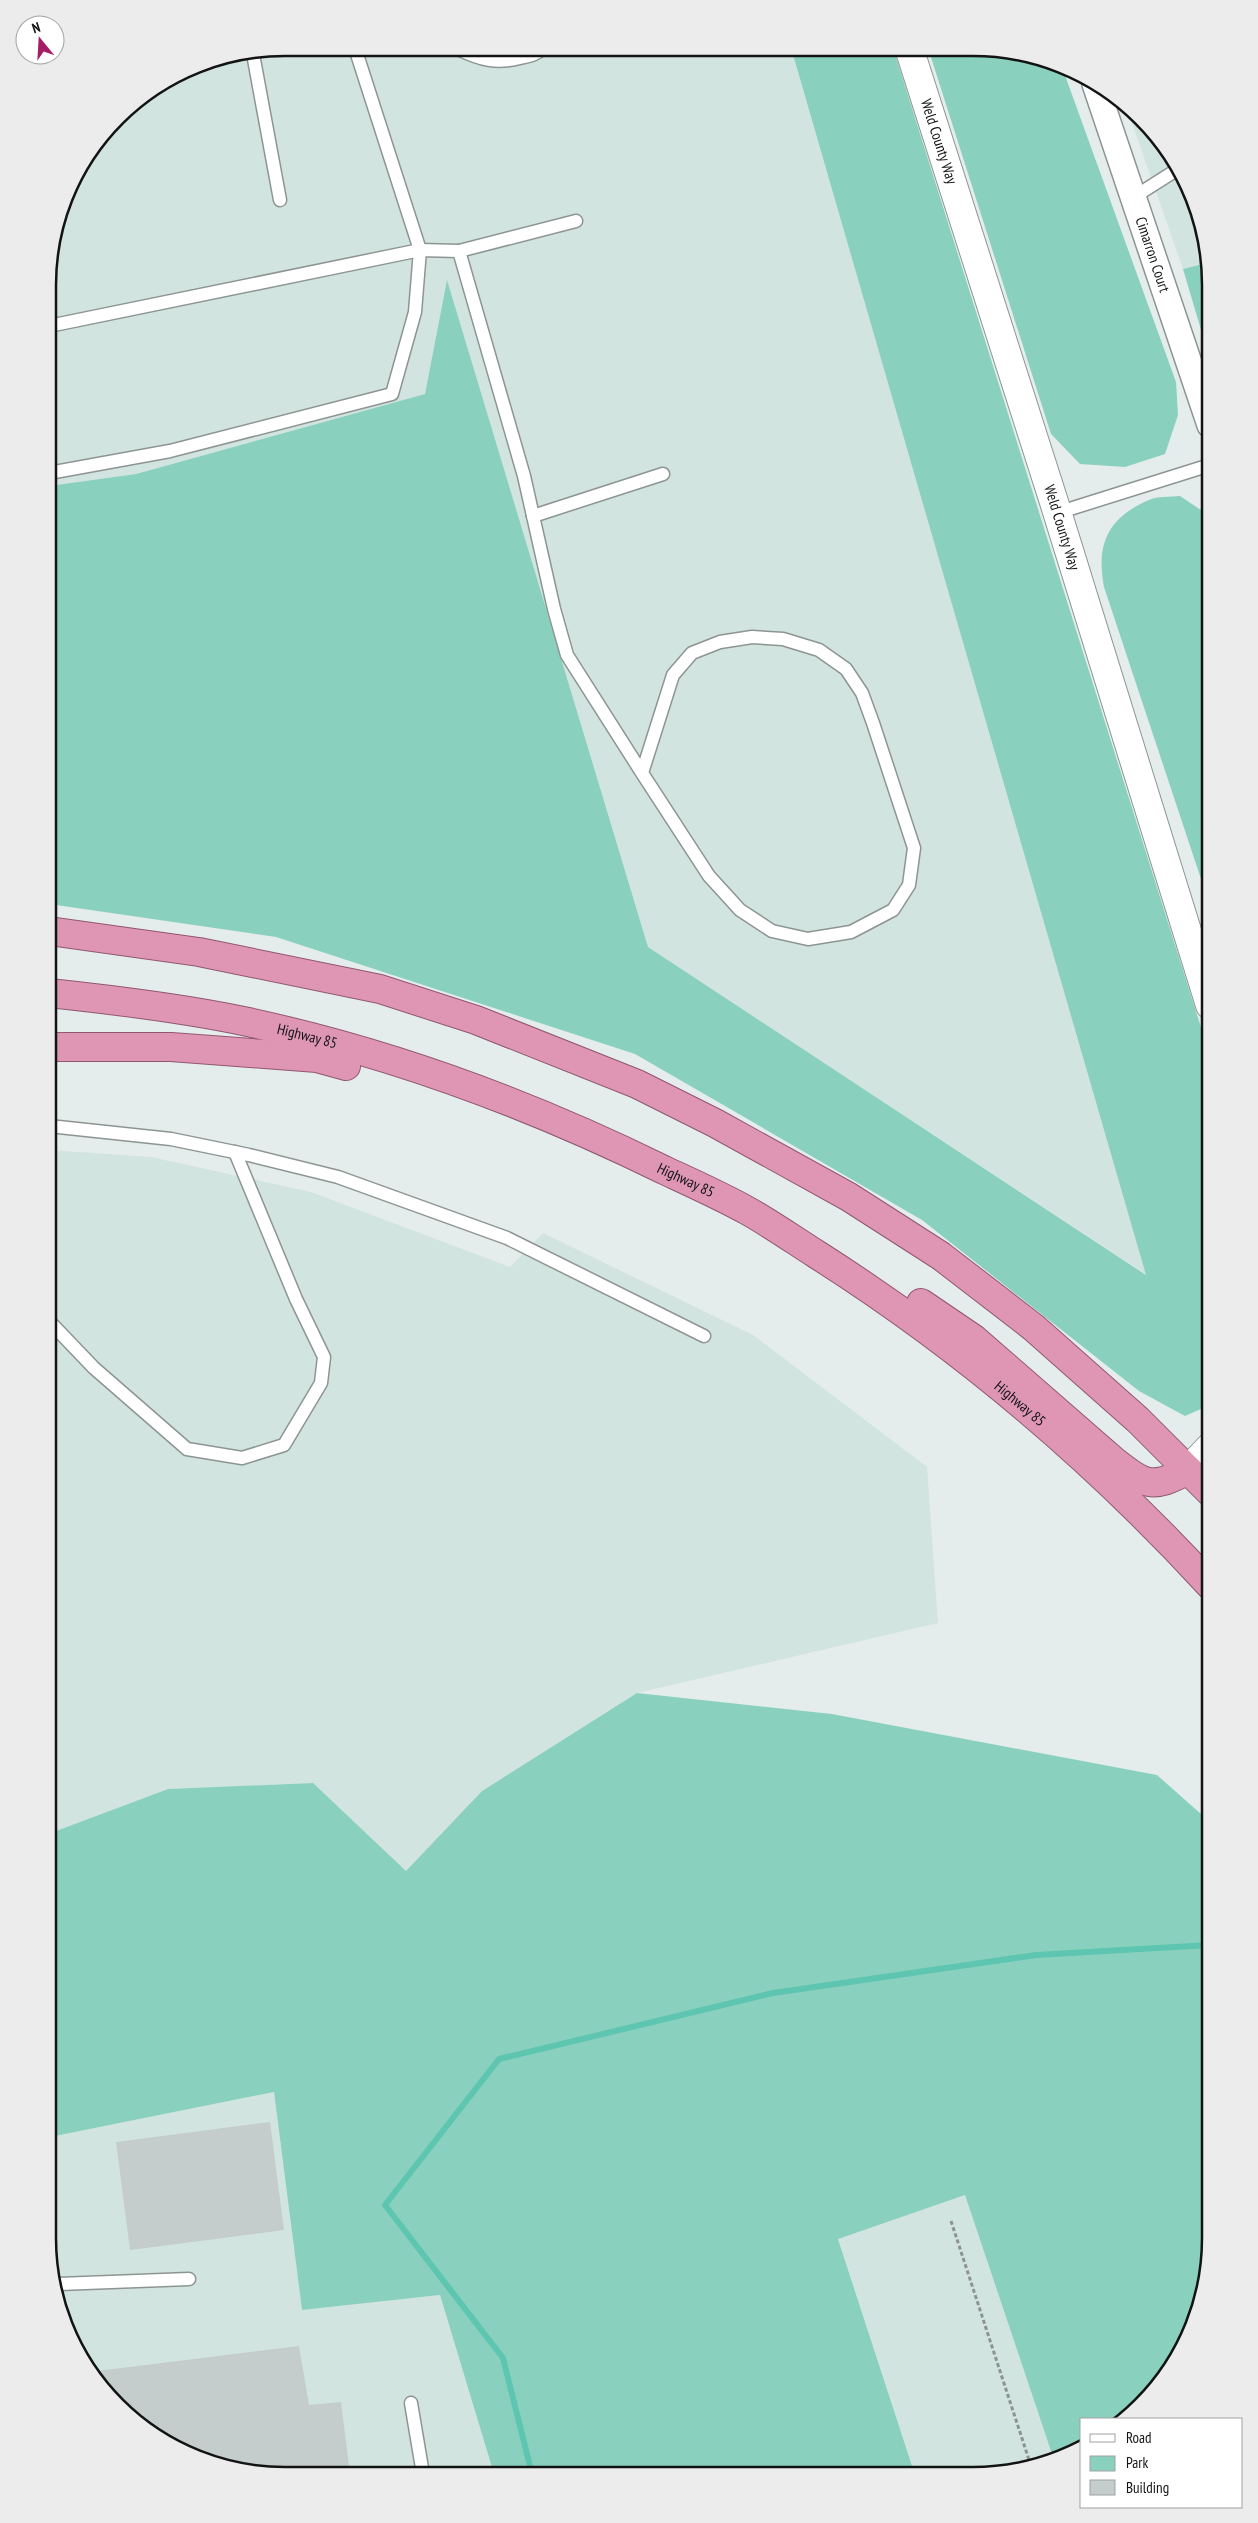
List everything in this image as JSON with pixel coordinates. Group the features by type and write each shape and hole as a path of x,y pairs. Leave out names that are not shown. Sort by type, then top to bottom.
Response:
{"highway":[{"path":"56,931 199,952 380,989 476,1020 636,1084 715,1124 849,1198 941,1256 1033,1327 1138,1420 1202,1484"},
{"name":"Highway 85","path":"56,994 134,1002 248,1022 345,1047 478,1088 614,1145 748,1211 874,1291 994,1382 1057,1436 1148,1520 1202,1577"},
{"path":"56,1047 171,1047 317,1058 416,1084 478,1088"},
{"path":"844,1272 900,1289 974,1339 1137,1479 1151,1483 1166,1482 1188,1470"}],"street":[{"name":"Weld County Way","path":"912,56 1058,513 1202,979"},
{"name":"Cimarron Court","path":"1098,94 1202,402"},
{"path":"1188,1470 1202,1455"}],"lane":[{"path":"56,472 170,451 392,394 414,312 420,250 358,56"},
{"path":"473,56 502,63 528,56"},
{"path":"254,58 280,200"},
{"path":"1134,197 1172,173"},
{"path":"56,325 420,250 458,251 576,221"},
{"path":"458,251 524,476 567,654 642,773 709,876 740,910 772,931 808,939 851,932 893,910 908,885 914,848 862,693 846,669 819,650 783,638 752,637 720,642 692,653 673,676 642,773"},
{"path":"1058,513 1202,468"},
{"path":"533,516 663,474"},
{"path":"56,1127 171,1139 235,1152 338,1177 408,1200 507,1238 704,1336"},
{"path":"56,1328 94,1368 187,1449 242,1458 284,1446 321,1383 324,1357 296,1299 235,1152"},
{"path":"61,2284 188,2279"},
{"path":"410,2404 422,2467"}],"path":[{"path":"951,2221 1029,2460"}],"shaded area":[{"path":"285,56 793,56 1147,1275 648,947 447,281 425,394 136,474 56,485 56,285 58,255 64,226 80,184 95,158 113,134 134,113 158,95 184,80 212,68 255,58"},
{"path":"1131,119 1163,158 1178,184 1190,212 1201,265 1183,269"},
{"path":"56,1150 151,1157 311,1192 510,1267 543,1233 753,1335 927,1467 938,1623 637,1693 482,1791 406,1871 312,1783 168,1789 56,1831"},
{"path":"274,2092 302,2310 440,2295 492,2467 285,2467 255,2465 212,2455 184,2443 158,2428 134,2410 113,2389 95,2365 80,2339 64,2297 58,2268 56,2238 56,2136"},
{"path":"965,2195 1052,2453 1003,2465 912,2467 838,2238"}],"green space":[{"path":"793,56 896,56 1202,1031 1202,1409 1185,1416 1139,1391 922,1220 635,1054 276,937 56,905 56,485 136,474 425,394 447,280 648,947 1146,1275"},
{"path":"931,56 1003,58 1046,68 1065,76 1176,382 1178,415 1165,454 1125,467 1080,464 1051,434"},
{"path":"1201,265 1202,333 1183,269"},
{"path":"1180,496 1202,511 1202,882 1104,587 1102,572 1104,546 1114,524 1135,507 1160,497"},
{"path":"637,1693 832,1714 1157,1775 1202,1815 1202,2238 1200,2268 1190,2311 1178,2339 1163,2365 1135,2400 1113,2418 1080,2418 1080,2440 1052,2453 965,2195 838,2239 912,2467 492,2467 440,2295 302,2310 274,2092 56,2136 56,1831 168,1789 313,1783 406,1871 482,1791"}],"building":[{"path":"270,2122 284,2230 130,2250 116,2142"},
{"path":"299,2346 309,2405 341,2402 349,2467 255,2465 212,2455 184,2443 158,2428 123,2400 99,2371"}],"waterway":[{"path":"530,2467 503,2358 385,2205 499,2059 773,1993 1036,1955 1202,1945"}]}
